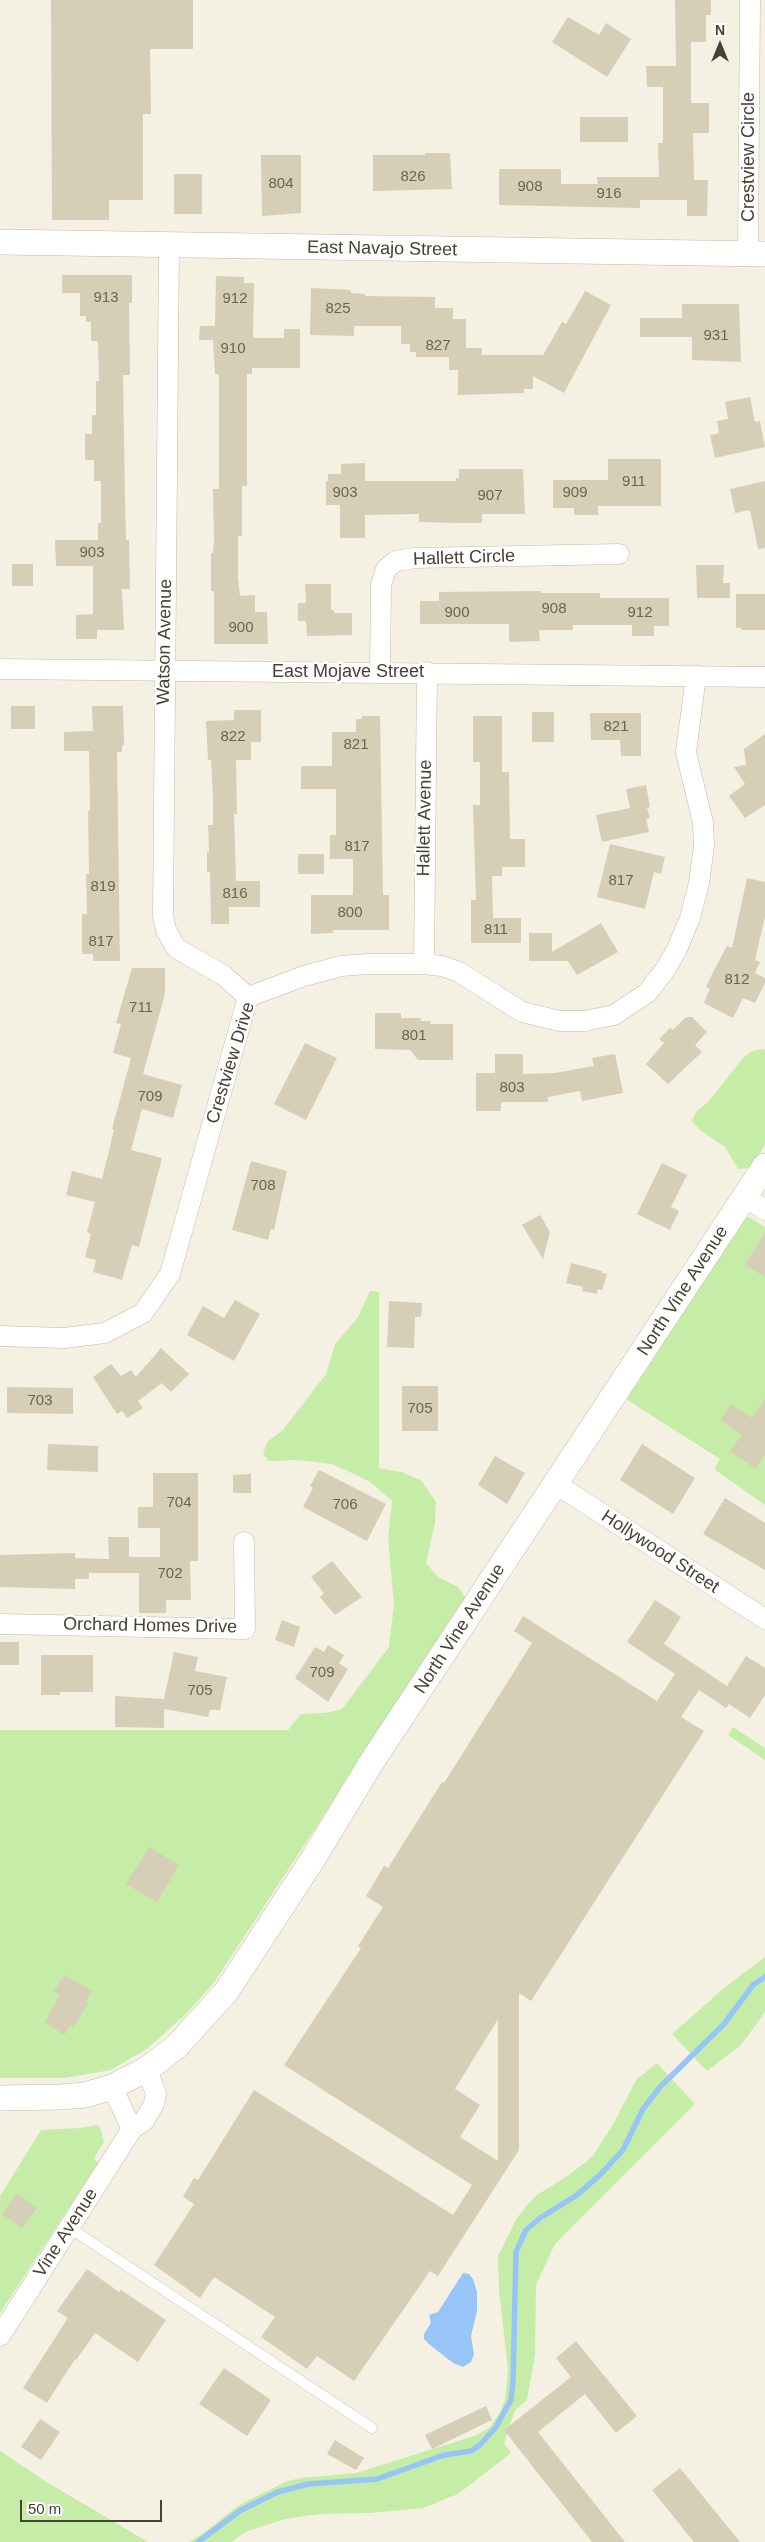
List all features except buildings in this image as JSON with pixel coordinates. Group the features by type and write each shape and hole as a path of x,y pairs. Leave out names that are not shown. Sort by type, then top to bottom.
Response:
{"street":[{"name":"Crestview Circle","path":"750,0 756,254"},
{"name":"East Navajo Street","path":"0,242 756,254"},
{"name":"Watson Avenue","path":"169,246 163,916 166,930 176,948 223,975 248,997"},
{"name":"Hallett Circle","path":"380,672 381,585 386,570 396,561 414,558 619,554"},
{"name":"East Mojave Street","path":"0,669 696,676"},
{"name":"Hallett Avenue","path":"424,964 427,672"},
{"name":"Crestview Drive","path":"0,1336 64,1338 105,1333 143,1313 170,1274 248,997 304,976 341,966 424,964 459,972 522,1012 560,1021 585,1021 614,1015 647,993 665,970 677,949 690,918 699,883 704,846 703,823 686,752 696,676"},
{"path":"696,676 765,677"},
{"name":"North Vine Avenue","path":"0,2098 61,2098 85,2095 112,2087 142,2072 176,2047 226,1992 308,1867 371,1763 556,1484 755,1203 765,1166"},
{"name":"Hollywood Street","path":"556,1484 765,1619"},
{"name":"Orchard Homes Drive","path":"0,1624 245,1630 244,1542"},
{"name":"Vine Avenue","path":"0,2336 132,2129 144,2121 156,2099 142,2072"},
{"path":"112,2087 132,2129"}],"lane":[{"path":"70,2228 372,2428"}],"green space":[{"path":"765,1049 765,1145 750,1168 738,1169 725,1147 700,1130 692,1121 696,1112 709,1101 743,1058 752,1051"},
{"path":"749,1217 765,1227 765,1505 714,1469 720,1459 624,1398 744,1218"},
{"path":"370,1291 379,1292 379,1468 401,1472 421,1480 436,1502 435,1523 426,1563 438,1577 458,1587 466,1599 213,1984 185,2015 148,2048 111,2070 65,2078 0,2078 0,1730 288,1730 301,1714 325,1713 342,1709 389,1647 394,1604 388,1538 392,1501 369,1481 332,1464 298,1460 269,1461 263,1454 267,1442 283,1430 326,1374 335,1344 358,1317"},
{"path":"733,1727 765,1748 765,1760 728,1735"},
{"path":"765,1957 765,2012 741,2045 707,2071 672,2034 724,1988"},
{"path":"657,2063 695,2104 555,2244 536,2285 535,2355 527,2400 515,2410 504,2443 511,2453 458,2494 423,2508 370,2513 319,2514 285,2519 245,2532 232,2542 189,2542 239,2505 285,2482 300,2478 356,2473 477,2435 490,2427 505,2400 508,2369 499,2290 498,2256 517,2218 534,2197 569,2175 593,2156 615,2121 636,2080"},
{"path":"97,2125 100,2127 104,2142 94,2158 98,2163 0,2313 0,2196 41,2130"},
{"path":"0,2451 45,2481 148,2542 0,2542"}],"water":[{"path":"463,2273 469,2274 473,2279 477,2292 477,2311 471,2336 474,2354 471,2362 463,2367 453,2363 430,2345 424,2339 424,2334 431,2323 429,2315 438,2312"}],"waterway":[{"path":"198,2542 241,2510 278,2492 308,2484 377,2479 444,2455 471,2451 480,2445 496,2427 511,2400 516,2252 526,2230 540,2218 577,2195 601,2174 623,2150 643,2109 660,2087 724,2024 753,1985 765,1977"}]}
